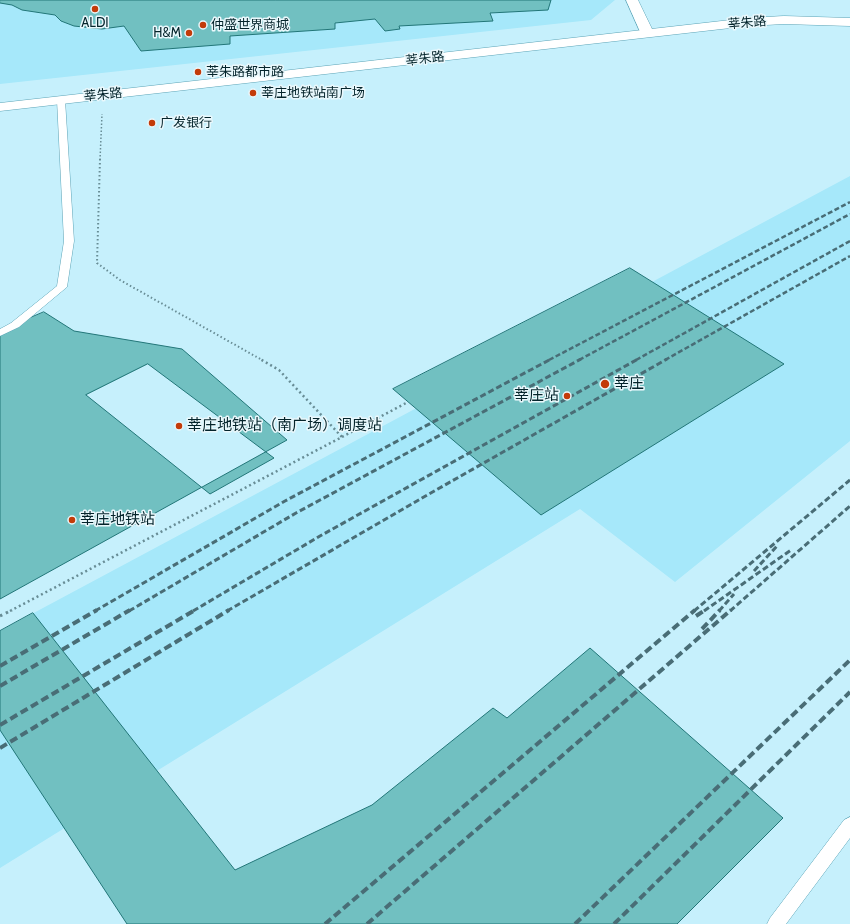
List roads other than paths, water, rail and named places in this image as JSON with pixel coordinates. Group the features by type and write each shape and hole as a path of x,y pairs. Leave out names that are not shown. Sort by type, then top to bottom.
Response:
{"street":[{"path":"632,0 647,33"},
{"name":"莘朱路","path":"0,107 647,33 784,20 850,22"}],"lane":[{"path":"0,333 15,325 62,288 69,241 61,100"},
{"path":"776,924 850,824"}],"railway":[{"path":"549,360 850,202"},
{"path":"579,360 850,214"},
{"path":"636,360 850,241"},
{"path":"665,360 850,256"},
{"path":"95,611 285,501 551,359"},
{"path":"129,611 296,513 581,359"},
{"path":"193,611 320,536 638,359"},
{"path":"227,611 667,359"},
{"path":"694,611 850,480"},
{"path":"730,611 850,506"},
{"path":"754,571 777,546"},
{"path":"704,611 791,550"},
{"path":"719,611 734,594"},
{"path":"0,666 97,610"},
{"path":"0,686 130,610"},
{"path":"0,725 195,610"},
{"path":"0,748 229,610"},
{"path":"325,924 695,610"},
{"path":"696,616 705,610"},
{"path":"702,629 720,610"},
{"path":"367,924 731,610"},
{"path":"575,924 850,660"},
{"path":"614,924 850,692"}],"place":[{"name":"ALDI","path":"95,9"},
{"name":"仲盛世界商城","path":"203,25"},
{"name":"H&M","path":"189,33"},
{"name":"莘朱路都市路","path":"198,72"},
{"name":"莘庄地铁站南广场","path":"253,93"},
{"name":"广发银行","path":"152,123"},
{"name":"莘庄","path":"605,384"},
{"name":"莘庄站","path":"567,396"},
{"name":"莘庄地铁站（南广场）调度站","path":"179,426"},
{"name":"莘庄地铁站","path":"72,520"}]}
